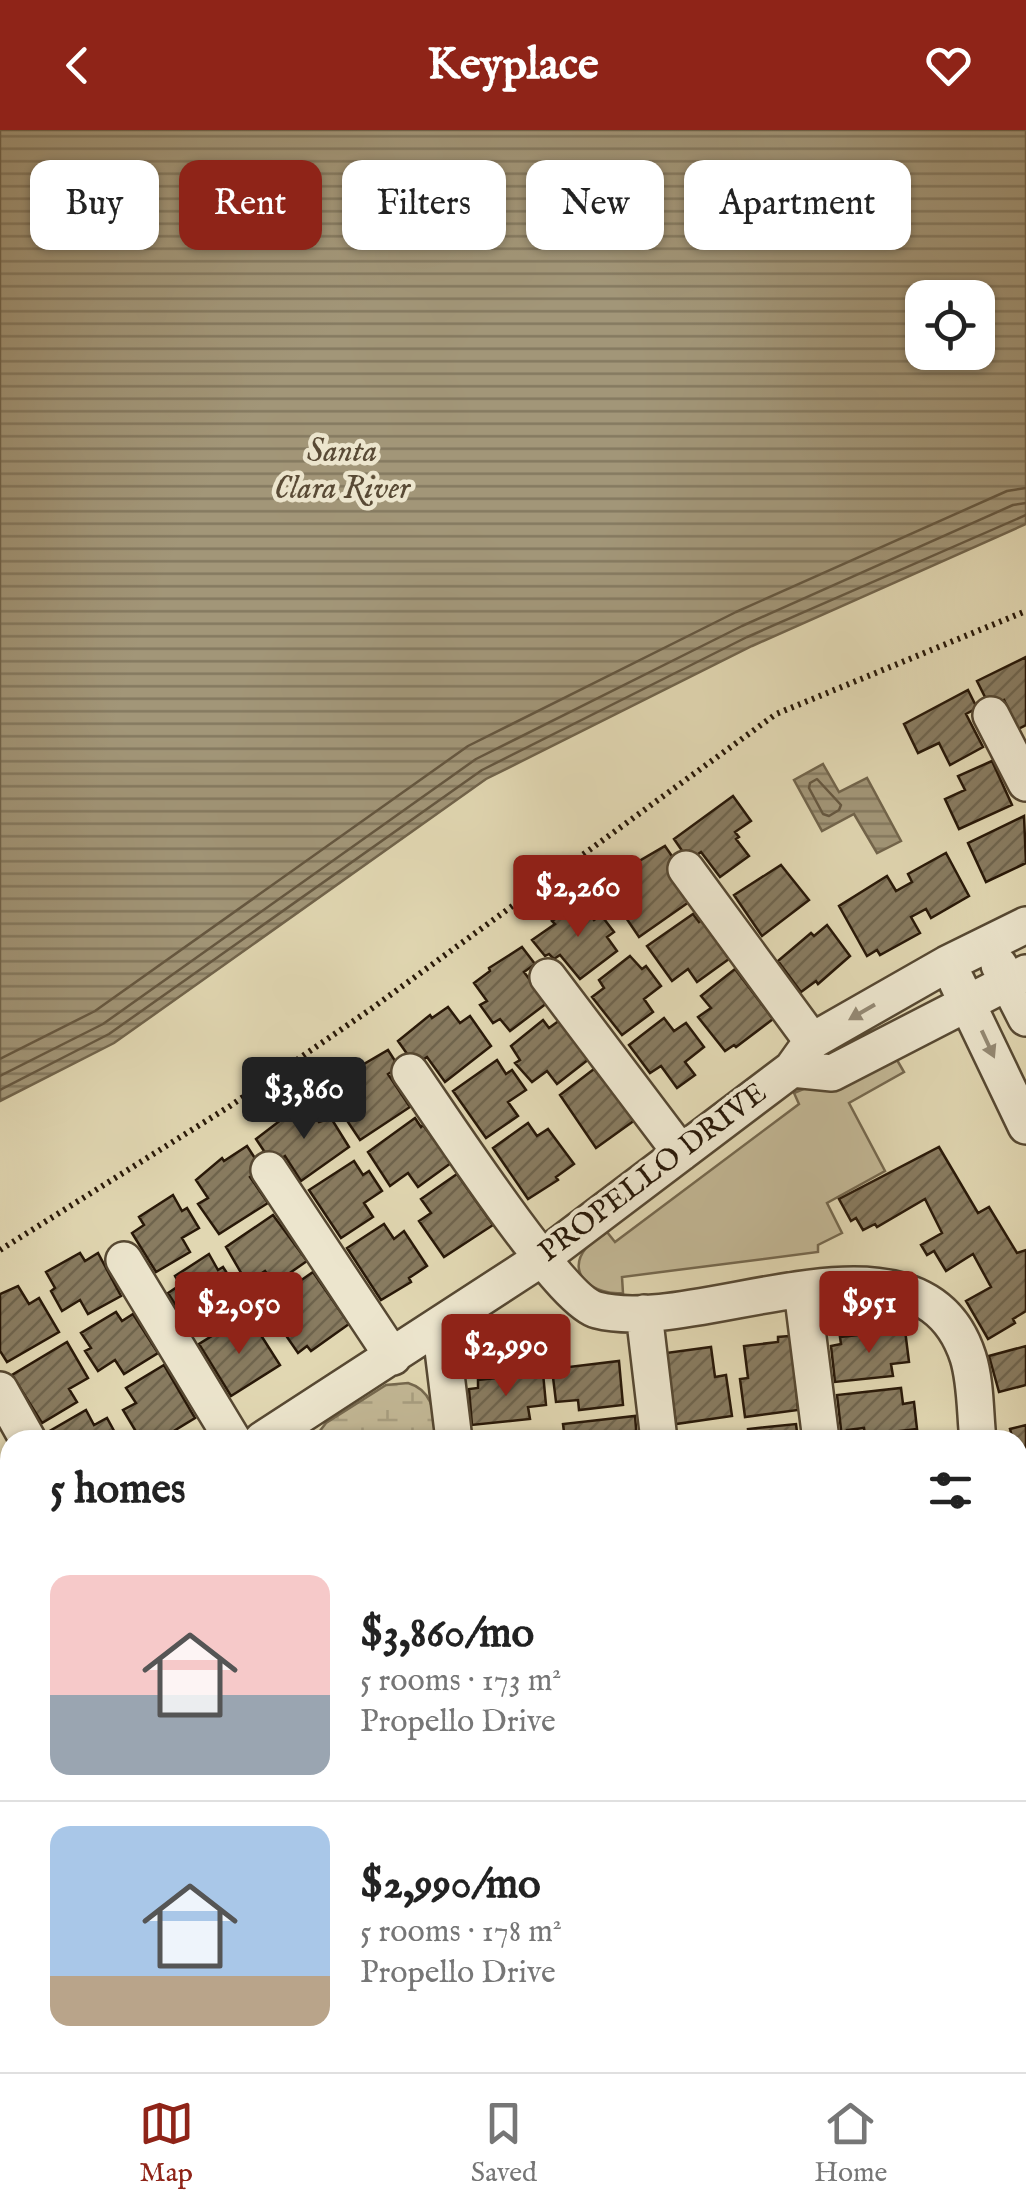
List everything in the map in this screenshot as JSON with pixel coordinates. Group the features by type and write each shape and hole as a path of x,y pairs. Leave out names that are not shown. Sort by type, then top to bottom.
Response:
{"street":[{"path":"991,714 1026,783"},
{"path":"686,869 802,1055"},
{"name":"PROPELLO DRIVE","path":"288,1430 542,1258 802,1055 947,964 1026,925"},
{"path":"988,944 1018,978 1026,1018"},
{"path":"947,964 1026,1126"},
{"path":"548,977 681,1153"},
{"name":"PROPELLO DRIVE","path":"802,1055 832,1073 1018,978"},
{"path":"410,1072 566,1289 595,1310 644,1313 845,1285 896,1288 944,1312 968,1357 977,1430"},
{"path":"269,1170 393,1357"},
{"path":"124,1260 226,1430"},
{"path":"802,1290 819,1430"},
{"path":"644,1313 658,1430"},
{"path":"440,1325 453,1430"},
{"path":"0,1390 22,1430"}],"path":[{"path":"0,1250 230,1106 371,1009 776,714 1026,610"}],"green space":[{"path":"897,1060 904,1072 849,1103 885,1171 827,1203 842,1233 818,1245 818,1252 622,1277 623,1293 603,1291 581,1275 580,1258 586,1248 607,1232 615,1242 799,1104 794,1093 815,1084 849,1082"},
{"path":"408,1383 423,1392 434,1414 436,1430 321,1430 326,1423 386,1385"}],"water":[{"name":"Santa Clara River","path":"0,130 1026,130 1026,524 752,646 486,779 114,1043 0,1101"},
{"path":"823,764 839,792 867,778 901,841 877,853 854,814 822,831 794,780"}],"building":[{"path":"1026,657 1026,725 1018,729 1004,700 990,707 977,681"},
{"path":"968,690 977,708 966,714 983,747 950,765 939,743 918,753 904,724"},
{"path":"992,761 1012,805 959,829 945,799 965,790 958,776"},
{"path":"733,796 751,821 735,832 749,856 720,877 701,852 694,857 689,851 685,855 674,839"},
{"path":"1024,816 1026,863 986,882 968,843"},
{"path":"665,846 676,862 677,872 670,877 689,902 639,937 618,906 629,898 616,880 631,870 629,867"},
{"path":"946,853 969,896 931,918 926,909 911,917 920,933 880,955 877,950 867,956 839,906 887,876 896,891 912,882 908,874"},
{"path":"781,865 809,900 762,936 734,895"},
{"path":"581,903 594,920 601,915 614,932 607,937 617,951 580,979 560,955 554,959 549,954 545,956 532,940 555,924 552,921"},
{"path":"693,914 699,922 702,920 729,959 697,982 688,969 672,981 647,946"},
{"path":"827,925 850,956 818,984 816,981 801,992 778,961 811,933 814,936"},
{"path":"522,947 535,964 524,972 547,1003 510,1031 500,1019 493,1023 480,1005 487,1001 474,983"},
{"path":"630,956 642,969 646,966 661,986 644,999 653,1012 622,1035 592,997 604,988 599,980"},
{"path":"735,969 773,1019 725,1051 698,1017 711,1008 701,996"},
{"path":"448,1007 460,1023 470,1016 491,1046 445,1082 427,1057 420,1062 415,1055 410,1058 398,1041 430,1015 432,1018"},
{"path":"664,1018 674,1031 686,1023 704,1047 685,1062 695,1075 677,1088 661,1066 650,1073 629,1045"},
{"path":"543,1020 549,1028 560,1020 589,1059 557,1084 547,1071 532,1082 515,1063 520,1060 511,1046"},
{"path":"388,1050 399,1067 388,1074 410,1107 360,1140 340,1110 350,1103 337,1085 352,1071"},
{"path":"497,1060 506,1074 512,1070 526,1090 508,1102 518,1116 486,1138 453,1091"},
{"path":"594,1069 635,1120 596,1148 560,1095"},
{"path":"307,1105 319,1122 331,1118 349,1147 301,1181 285,1156 278,1161 272,1153 268,1157 256,1139"},
{"path":"415,1118 451,1163 418,1187 408,1173 390,1186 368,1152"},
{"path":"528,1123 537,1136 548,1129 574,1164 556,1177 558,1180 528,1199 493,1148"},
{"path":"247,1146 258,1163 257,1172 250,1177 268,1203 219,1234 198,1204 208,1198 196,1180 222,1158 224,1161"},
{"path":"939,1147 978,1213 989,1207 1017,1253 1026,1250 1026,1311 1013,1319 1015,1323 988,1339 966,1301 991,1287 973,1254 946,1271 934,1251 927,1255 921,1245 942,1233 925,1199 877,1227 875,1224 863,1230 856,1218 851,1221 839,1199"},
{"path":"354,1161 363,1175 369,1171 382,1191 364,1203 373,1217 341,1238 309,1190"},
{"path":"457,1174 493,1225 444,1257 419,1221 431,1213 421,1199"},
{"path":"173,1195 199,1228 182,1238 190,1252 156,1272 132,1233 144,1225 139,1217"},
{"path":"273,1215 307,1261 274,1284 265,1271 247,1283 226,1247"},
{"path":"384,1224 394,1239 404,1231 427,1266 409,1278 411,1282 381,1300 347,1248"},
{"path":"80,1253 85,1261 98,1253 121,1296 88,1314 80,1300 62,1311 46,1272"},
{"path":"209,1254 218,1270 223,1267 236,1287 217,1298 226,1312 193,1333 168,1293 180,1285 175,1276"},
{"path":"313,1272 349,1324 311,1351 307,1346 298,1353 274,1318 286,1310 277,1297"},
{"path":"18,1286 29,1304 39,1298 59,1332 7,1362 0,1351 0,1294"},
{"path":"116,1312 122,1321 133,1314 158,1353 124,1374 115,1360 98,1371 85,1351 91,1348 81,1333"},
{"path":"236,1321 245,1336 257,1329 280,1365 231,1396 199,1344"},
{"path":"905,1330 909,1362 891,1364 893,1376 835,1382 831,1346 841,1344 840,1337"},
{"path":"789,1336 798,1410 745,1417 740,1379 748,1378 744,1346 778,1342 778,1337"},
{"path":"67,1342 88,1378 69,1389 77,1402 42,1423 12,1375"},
{"path":"1026,1346 1026,1385 999,1392 989,1356"},
{"path":"711,1347 715,1377 726,1375 732,1416 676,1424 666,1353"},
{"path":"619,1361 623,1405 579,1410 578,1400 556,1402 552,1369"},
{"path":"164,1365 195,1418 175,1430 135,1430 123,1410 136,1403 126,1388"},
{"path":"543,1373 546,1405 528,1407 530,1419 472,1425 469,1389 478,1388 478,1380"},
{"path":"901,1388 903,1404 914,1402 917,1429 841,1430 837,1395"},
{"path":"86,1410 94,1425 107,1418 114,1430 51,1430"},
{"path":"635,1416 636,1430 564,1430 563,1424"},
{"path":"796,1424 797,1430 748,1430"}]}
